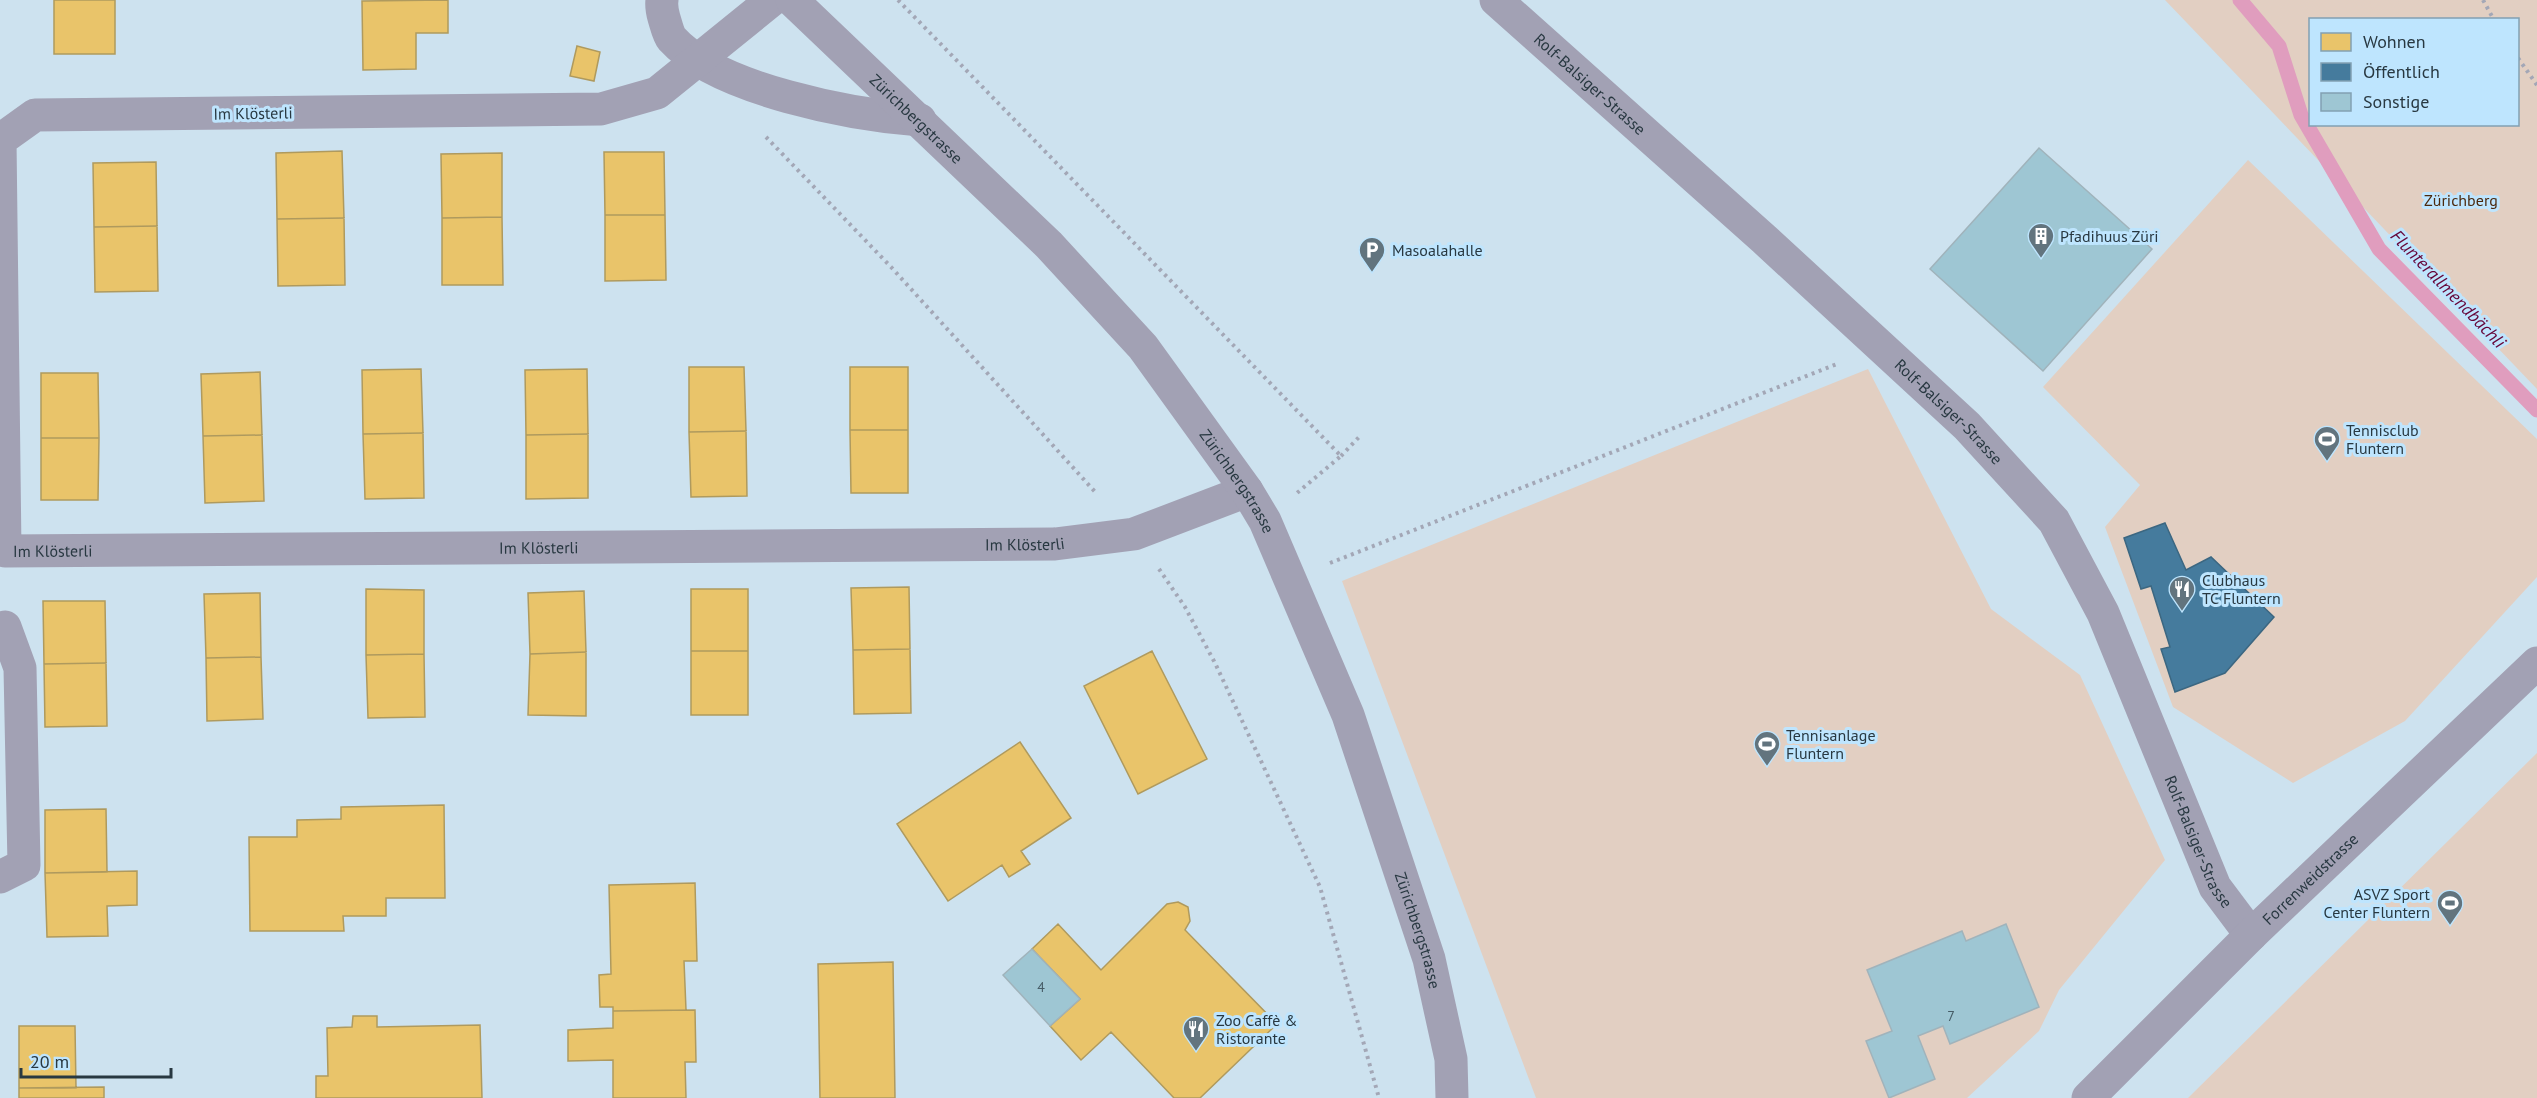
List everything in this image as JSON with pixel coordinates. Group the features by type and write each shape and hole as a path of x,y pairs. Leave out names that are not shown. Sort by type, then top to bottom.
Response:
{"street":[{"path":"662,0 661,6 670,38 699,61 748,85 860,113 920,120"},
{"name":"Im Klösterli","path":"772,0 657,93 601,109 35,115 0,140 5,551 1055,544 1134,534 1247,491"},
{"name":"Zürichbergstrasse","path":"792,0 1050,245 1143,347 1247,491 1264,521 1348,715 1429,959 1451,1059 1452,1098"},
{"name":"Rolf-Balsiger-Strasse","path":"1496,0 1875,340 1967,426 2054,521 2103,613 2215,887 2252,935"},
{"path":"0,877 24,865 20,668 5,627"},
{"name":"Forrenweidstrasse","path":"2088,1098 2252,935 2537,663"}],"path":[{"path":"897,0 1341,456"},
{"path":"2483,0 2493,18"},
{"path":"2519,61 2537,85"},
{"path":"1290,579 1858,356 1875,340"},
{"path":"1264,521 1341,456 1361,435"}],"green space":[{"name":"Zürichberg","path":"2165,0 2537,0 2537,389"},
{"name":"Tennisclub Fluntern","path":"2248,160 2537,439 2537,577 2405,721 2293,783 2173,707 2105,527 2140,485 2043,387"},
{"name":"Tennisanlage Fluntern","path":"1868,369 1991,609 2080,675 2165,860 2059,990 2039,1031 1967,1098 1536,1098 1342,581"},
{"name":"ASVZ Sport Center Fluntern","path":"2537,753 2537,1098 2188,1098"}],"building: Wohnen":[{"path":"54,0 115,0 115,54 54,54"},
{"path":"448,0 448,33 416,33 416,69 363,70 362,1"},
{"path":"577,46 600,52 594,81 570,76"},
{"path":"342,151 344,218 277,219 276,153"},
{"path":"604,152 664,152 665,215 605,215"},
{"path":"502,153 502,217 442,218 441,154"},
{"path":"156,162 157,226 94,227 93,163"},
{"path":"605,215 665,215 666,280 605,281"},
{"path":"502,217 503,285 442,285 442,218"},
{"path":"344,218 345,285 278,286 277,219"},
{"path":"157,226 158,291 95,292 94,227"},
{"path":"689,367 744,367 746,431 689,432"},
{"path":"850,367 908,367 908,430 850,430"},
{"path":"421,369 423,433 363,434 362,370"},
{"path":"587,369 588,434 526,435 525,370"},
{"path":"260,372 262,435 203,436 201,374"},
{"path":"41,373 98,373 99,438 41,438"},
{"path":"850,430 908,430 908,493 851,493"},
{"path":"746,431 747,496 691,497 689,432"},
{"path":"423,433 424,498 365,499 363,434"},
{"path":"588,434 588,498 526,499 526,435"},
{"path":"262,435 264,501 205,503 203,436"},
{"path":"41,438 99,438 98,500 41,500"},
{"path":"909,587 910,649 853,650 851,588"},
{"path":"366,589 424,590 424,654 366,655"},
{"path":"691,589 748,589 748,651 691,651"},
{"path":"584,591 586,652 530,654 528,593"},
{"path":"260,593 261,657 206,658 204,594"},
{"path":"43,601 105,601 106,663 44,664"},
{"path":"910,649 911,713 854,714 853,650"},
{"path":"691,651 748,651 748,715 691,715"},
{"path":"1152,651 1207,759 1138,794 1084,686"},
{"path":"586,652 586,716 528,715 530,654"},
{"path":"424,654 425,717 368,718 366,655"},
{"path":"261,657 263,719 207,721 206,658"},
{"path":"106,663 107,726 45,727 44,664"},
{"path":"1020,742 1071,818 1021,851 1030,864 1009,877 1002,865 948,901 897,824"},
{"path":"444,805 445,898 386,898 386,916 343,916 344,931 250,931 249,837 297,837 297,820 341,819 341,807"},
{"path":"106,809 107,872 45,873 45,810"},
{"path":"137,871 137,905 107,906 108,936 47,937 45,873"},
{"path":"695,883 697,961 684,961 686,1010 613,1011 613,1007 600,1007 599,975 611,974 609,885"},
{"path":"1178,902 1188,907 1190,921 1185,930 1277,1024 1200,1098 1174,1098 1111,1032 1081,1060 1050,1026 1080,999 1032,949 1058,924 1101,970 1167,904"},
{"path":"893,962 895,1098 820,1098 818,964"},
{"path":"695,1010 696,1062 685,1062 686,1098 613,1098 613,1060 568,1061 568,1030 613,1028 613,1011"},
{"path":"353,1016 377,1016 377,1027 480,1025 482,1098 316,1098 316,1076 328,1076 327,1028 352,1027"},
{"path":"19,1026 75,1026 76,1088 19,1088"},
{"path":"104,1087 104,1098 19,1098 19,1088"}],"building: Öffentlich":[{"path":"2165,523 2186,570 2211,557 2274,617 2225,673 2175,692 2161,649 2170,647 2151,586 2141,589 2124,538"}],"building: Sonstige":[{"name":"Pfadihuus Züri","path":"2039,148 2152,249 2043,371 1930,269"},
{"path":"2006,924 2039,1007 1950,1044 1943,1026 1918,1036 1935,1079 1889,1098 1866,1041 1892,1031 1867,970 1962,931 1966,941"},
{"path":"1032,949 1080,999 1050,1026 1003,975"}],"waterway":[{"name":"Flunterallmendbächli","path":"2240,0 2279,46 2301,115 2379,249 2537,410"}],"place":[{"name":"Pfadihuus Züri","path":"2041,259"},
{"name":"Masoalahalle","path":"1372,273"},
{"name":"Tennisclub Fluntern","path":"2327,462"},
{"name":"Clubhaus TC Fluntern","path":"2182,612"},
{"name":"Tennisanlage Fluntern","path":"1767,767"},
{"name":"ASVZ Sport Center Fluntern","path":"2450,926"},
{"name":"Zoo Caffè & Ristorante","path":"1196,1052"}]}
